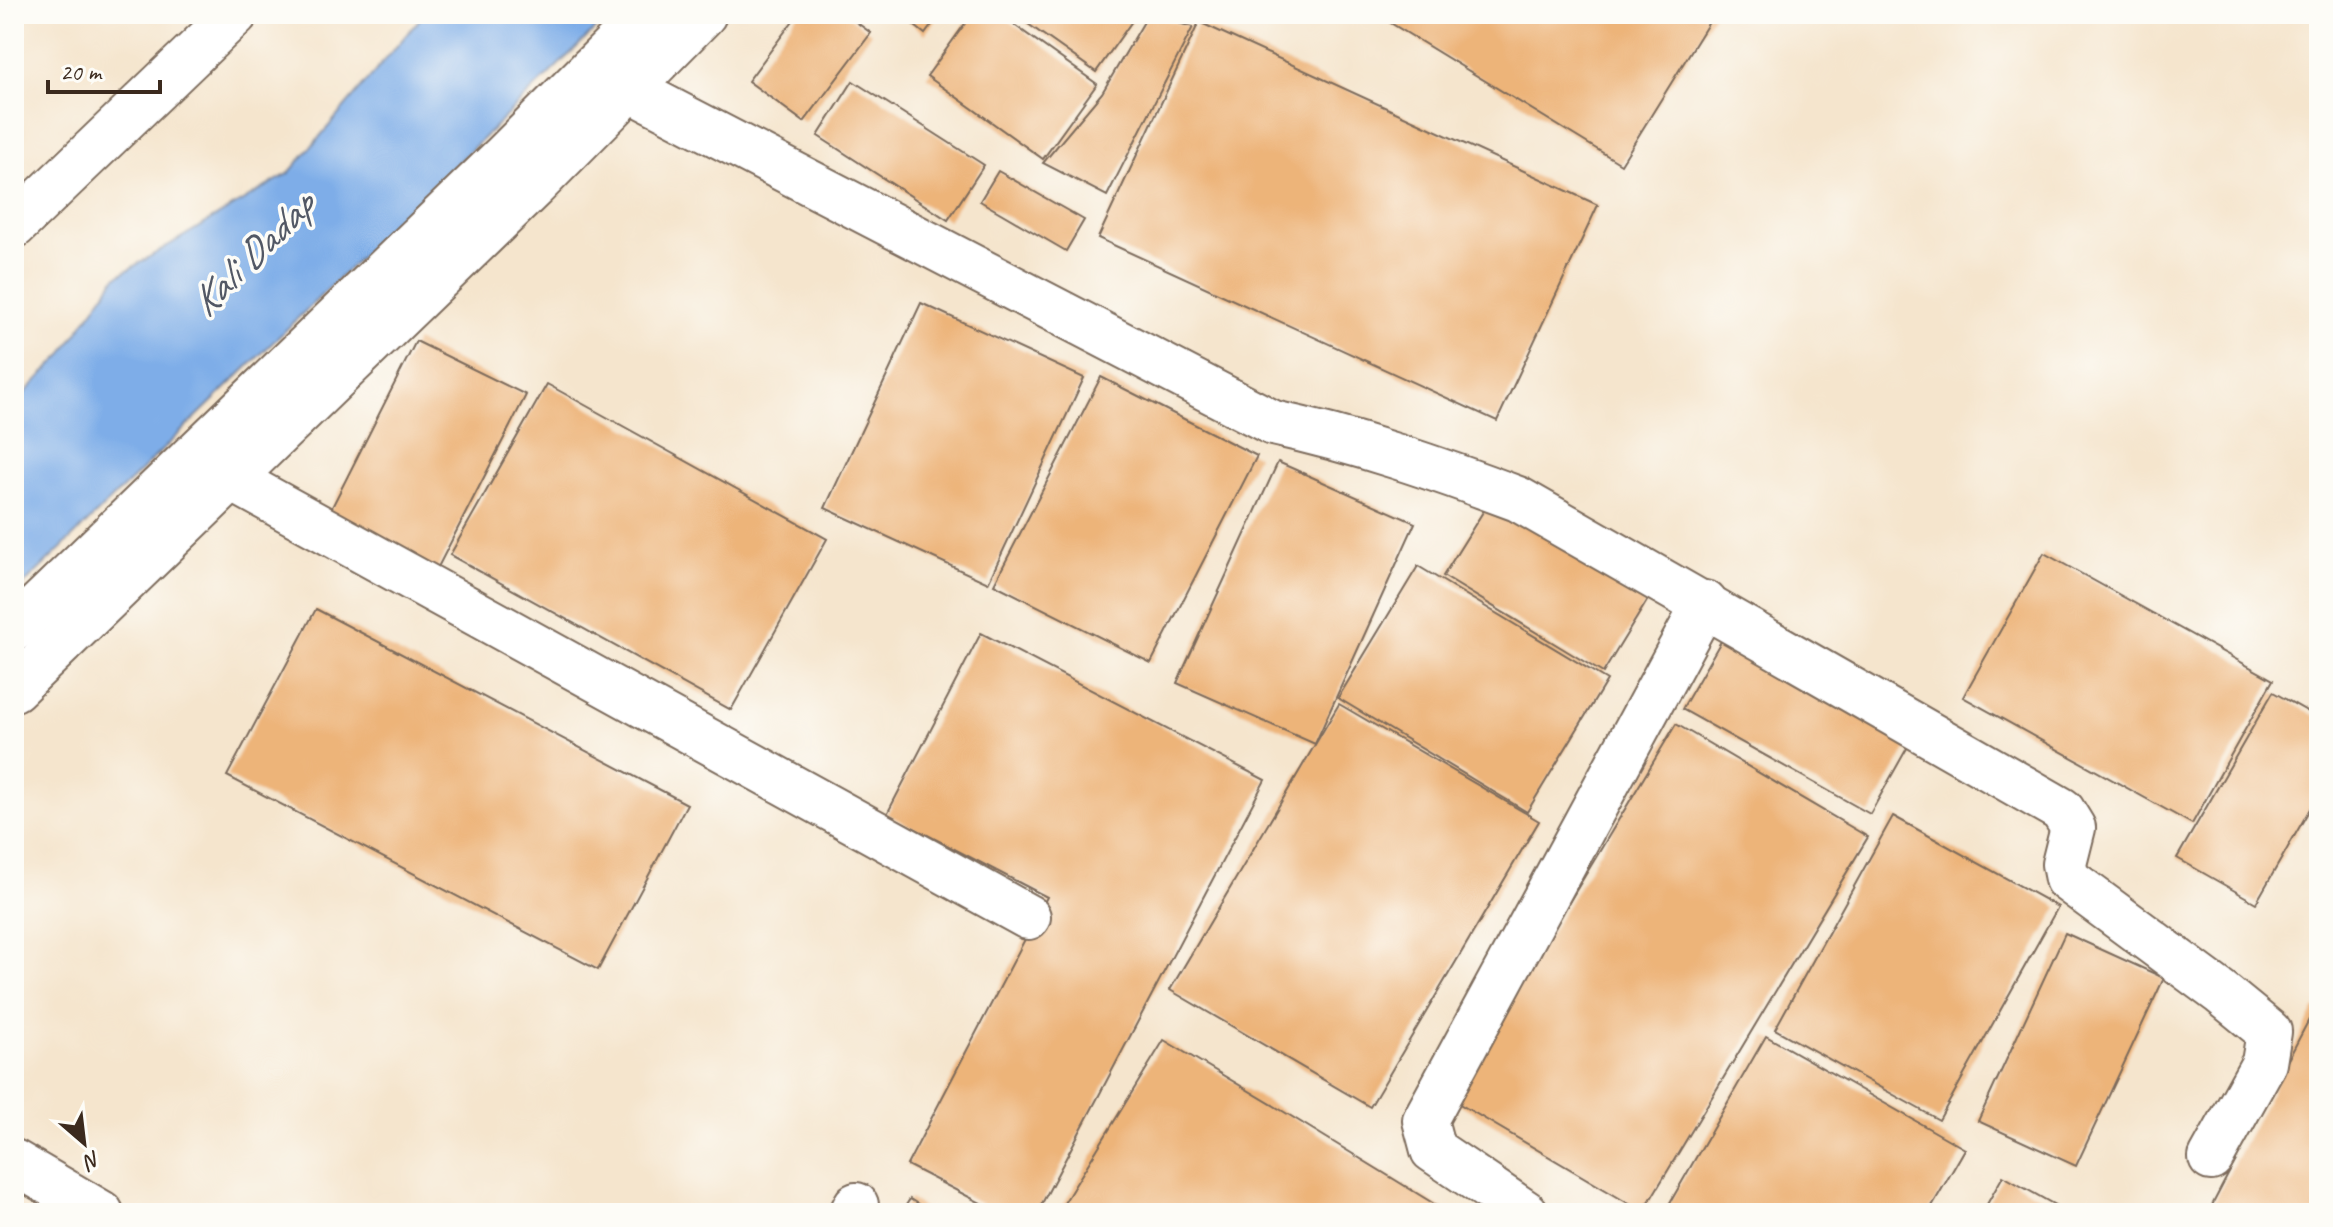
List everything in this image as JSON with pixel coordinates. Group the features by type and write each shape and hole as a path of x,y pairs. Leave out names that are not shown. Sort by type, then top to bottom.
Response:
{"street":[{"path":"14,226 235,14"},
{"path":"14,629 646,14"},
{"path":"14,689 704,14"},
{"path":"591,69 1273,423 1338,437 1518,499 1705,603 2062,810 2073,828 2064,864 2067,879 2269,1032 2264,1063 2211,1158"},
{"path":"192,457 1028,917"},
{"path":"1526,1213 1433,1150 1425,1120 1705,603"},
{"path":"18,1175 101,1213"}],"water":[{"name":"Kali Dadap","path":"424,14 611,14 14,594 14,404 61,356 116,277 289,173"}],"building":[{"path":"798,14 845,14 871,33 804,122 748,81"},
{"path":"900,14 940,14 925,34"},
{"path":"972,14 999,14 1097,84 1043,159 927,76"},
{"path":"1014,14 1137,14 1096,72"},
{"path":"1376,14 1714,14 1621,164"},
{"path":"1148,15 1193,27 1107,196 1043,163 1102,93"},
{"path":"1199,22 1598,205 1497,421 1098,238"},
{"path":"853,81 984,165 948,220 818,136"},
{"path":"998,171 1084,220 1066,251 980,201"},
{"path":"921,303 1084,378 988,583 825,508"},
{"path":"416,341 526,395 434,575 325,521"},
{"path":"1101,377 1257,456 1151,663 994,584"},
{"path":"547,384 827,539 731,710 450,555"},
{"path":"1278,462 1415,523 1315,744 1177,683"},
{"path":"1491,499 1650,596 1603,673 1443,576"},
{"path":"2044,553 2273,680 2192,824 1963,697"},
{"path":"1418,566 1607,680 1527,812 1338,698"},
{"path":"316,609 687,804 598,970 227,776"},
{"path":"1728,629 1915,734 1870,814 1682,709"},
{"path":"981,633 1265,780 1037,1213 1000,1213 907,1165 1047,897 887,814"},
{"path":"2273,692 2319,718 2319,793 2256,903 2177,858"},
{"path":"1339,704 1539,821 1370,1107 1170,990"},
{"path":"1676,724 1868,837 1643,1212 1451,1099"},
{"path":"1893,816 2058,907 1939,1120 1775,1029"},
{"path":"2065,933 2164,978 2076,1166 1978,1121"},
{"path":"2315,1008 2319,1010 2319,1213 2208,1213"},
{"path":"1766,1036 1965,1149 1928,1213 1664,1213"},
{"path":"1164,1040 1281,1110 1449,1213 1058,1213"},
{"path":"2003,1176 2069,1213 1982,1213"},
{"path":"910,1199 932,1213 901,1213"}]}
